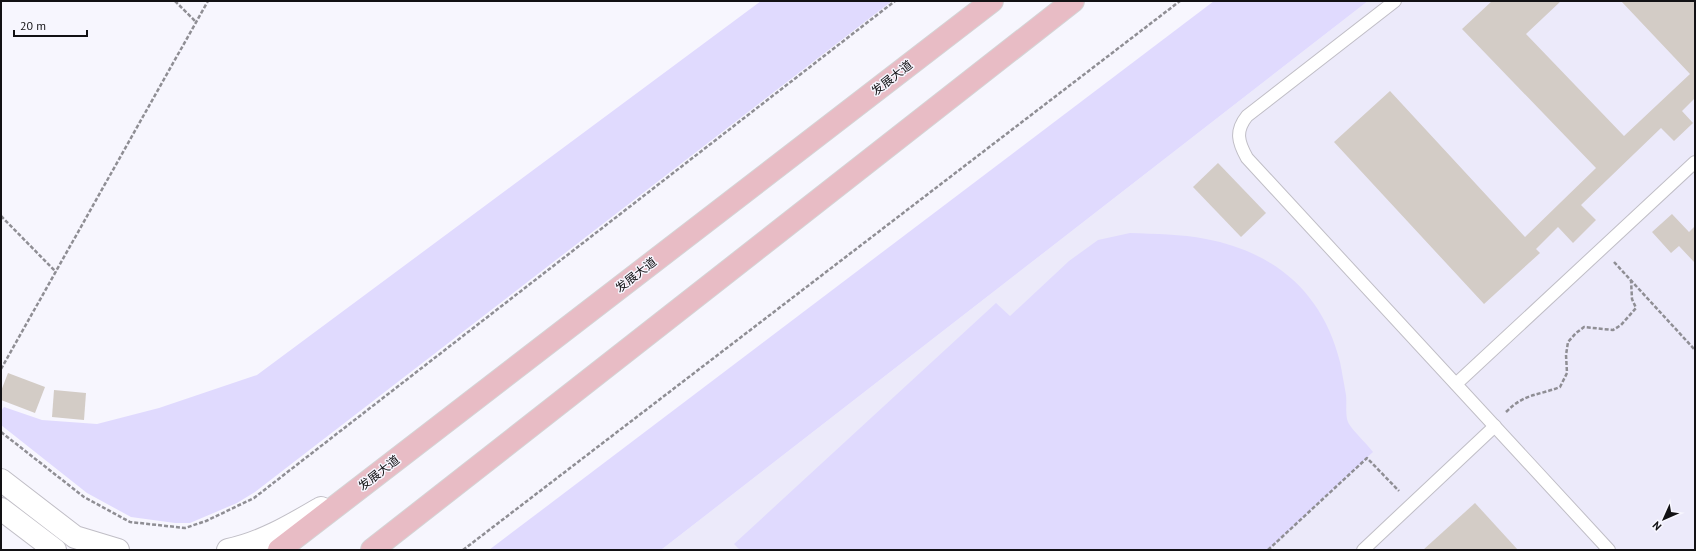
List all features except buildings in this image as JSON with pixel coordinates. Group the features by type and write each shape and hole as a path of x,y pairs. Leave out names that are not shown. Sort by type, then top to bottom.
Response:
{"main road":[{"name":"发展大道","path":"279,550 992,1"},
{"path":"372,550 1073,1"}],"street":[{"path":"228,550 244,547 291,526 390,465"},
{"path":"1,480 75,537 118,550"},
{"path":"1,509 55,550"},
{"path":"379,550 416,515"}],"lane":[{"path":"1395,1 1247,116 1240,125 1238,135 1241,148 1247,158 1609,550"},
{"path":"1456,384 1695,162"},
{"path":"1363,550 1494,426"}],"path":[{"path":"175,1 196,22"},
{"path":"1,370 208,1"},
{"path":"1,432 84,497 130,522 185,528 206,521 254,498 895,1"},
{"path":"463,550 1180,1"},
{"path":"1,216 56,272"},
{"path":"1602,248 1695,350"},
{"path":"1494,426 1514,404 1527,396 1560,387 1567,373 1566,355 1568,342 1576,333 1584,327 1612,330 1621,325 1630,316 1636,308 1632,298 1631,280"},
{"path":"1268,550 1367,458 1411,505"},
{"path":"1272,547 1275,550"}],"shaded area":[{"path":"761,1 892,1 255,492 237,503 190,523 175,523 131,517 87,493 1,425 1,411 4,407 42,420 97,424 159,408 257,375"},
{"path":"1214,1 1368,1 661,550 489,550"},
{"path":"1368,1 1695,1 1695,550 661,550"},
{"path":"1130,233 1168,234 1197,237 1231,245 1254,254 1274,265 1308,296 1322,316 1332,337 1342,370 1348,422 1352,429 1373,452 1268,550 740,550 734,544 996,303 1010,316 1069,261 1098,240"}]}
